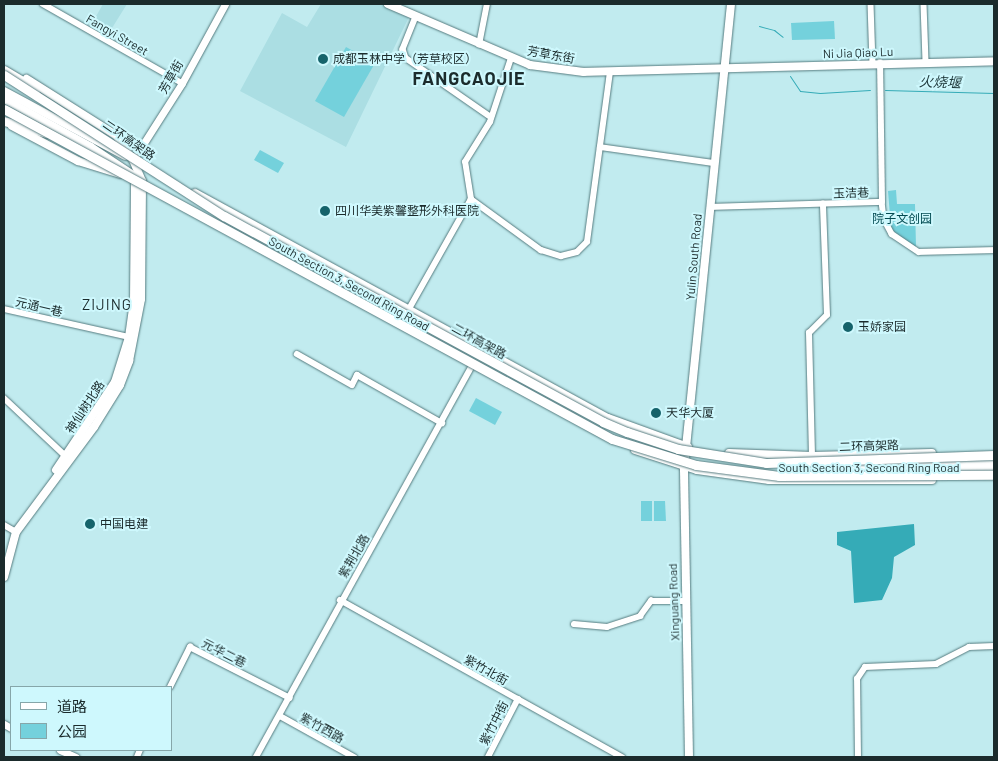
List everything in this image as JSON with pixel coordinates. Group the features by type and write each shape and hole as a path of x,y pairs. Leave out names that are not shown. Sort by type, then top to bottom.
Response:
{"highway":[{"path":"4,70 31,86 35,93"},
{"name":"二环高架路","path":"4,74 224,216 603,422 678,449 766,463 994,455"},
{"name":"二环高架路","path":"4,109 52,127 612,439 696,465 758,474 869,478 994,477"},
{"path":"4,121 52,127"},
{"path":"723,453 766,461 836,462 994,455"},
{"path":"758,474 994,466"},
{"path":"697,470 808,475 994,471"}],"main road":[{"name":"芳草东街","path":"388,4 397,6 416,17 479,45 511,58 541,67 610,72 722,70"},
{"name":"Yulin South Road","path":"686,447 730,4"},
{"name":"Ni Jia Qiao Lu","path":"722,70 994,61"},
{"path":"4,65 117,136 133,160"},
{"path":"4,91 52,127"},
{"path":"4,99 52,127"},
{"path":"4,121 78,161 103,171 139,179 141,299 129,361 120,386 68,458"},
{"name":"South Section 3, Second Ring Road","path":"52,127 133,160 608,418 686,447 723,453 812,456 994,455"},
{"name":"South Section 3, Second Ring Road","path":"52,127 139,179 596,434 684,467 787,481 971,479 994,477"},
{"name":"神仙树北路","path":"4,556 14,530 68,458 115,382 129,337 134,302 139,179 133,160"},
{"name":"Xinguang Road","path":"686,447 684,467 685,601 689,757"},
{"path":"938,472 971,479"},
{"path":"4,577 14,530"}],"street":[{"name":"Fangyi Street","path":"42,4 182,83"},
{"name":"芳草街","path":"133,160 182,83 225,4"},
{"path":"479,45 487,4"},
{"name":"玉洁巷","path":"711,207 882,202 877,64 871,4"},
{"path":"924,4 926,62"},
{"path":"416,17 403,49 406,58 491,117"},
{"path":"409,309 471,199 464,162 491,117 511,58"},
{"path":"471,199 541,250 561,256 577,252 586,242 610,72"},
{"path":"600,147 714,163"},
{"path":"882,202 884,219 892,234 918,252 994,250"},
{"path":"812,456 809,333 828,315 823,204"},
{"name":"元通一巷","path":"4,309 129,337"},
{"path":"297,354 352,385 357,375 442,423"},
{"name":"紫荆北路","path":"256,757 290,698 340,600 442,423 472,366"},
{"path":"4,398 68,458"},
{"path":"4,525 14,530"},
{"name":"紫竹北街","path":"340,600 622,757"},
{"path":"574,624 606,627 640,616 651,601 685,601"},
{"path":"858,757 857,679 865,668 936,664 969,647 994,646"},
{"name":"元华二巷","path":"170,686 190,647 290,698"},
{"name":"紫竹中街","path":"488,757 518,698"},
{"name":"紫竹西路","path":"280,716 354,757"},
{"path":"62,751 76,757"}],"shaded area":[{"path":"103,4 127,4 112,28 94,20"},
{"name":"成都玉林中学（芳草校区）","path":"321,4 382,4 409,17 346,147 240,91 282,13 307,27"},
{"path":"914,524 915,545 894,557 892,578 882,600 854,603 851,551 837,545 837,532"}],"green space":[{"path":"834,21 835,39 792,40 791,23"},
{"path":"346,47 375,63 344,117 315,101"},
{"path":"260,150 284,163 278,173 254,160"},
{"name":"院子文创园","path":"896,190 897,204 915,204 916,247 902,240 891,228 888,191"},
{"path":"476,398 502,412 495,425 469,411"},
{"path":"641,501 652,501 652,521 641,521"},
{"path":"654,501 665,501 666,521 654,521"}],"waterway":[{"name":"火烧堰","path":"759,26 774,30 783,37"},
{"name":"火烧堰","path":"790,76 800,91 820,93 870,90"},
{"name":"火烧堰","path":"885,90 994,93"}],"place":[{"name":"成都玉林中学（芳草校区）","path":"323,59"},
{"name":"四川华美紫馨整形外科医院","path":"325,211"},
{"name":"玉娇家园","path":"848,327"},
{"name":"天华大厦","path":"656,413"},
{"name":"中国电建","path":"90,524"}],"district":[{"name":"FANGCAOJIE","path":"469,78"},
{"name":"ZIJING","path":"107,305"}]}
